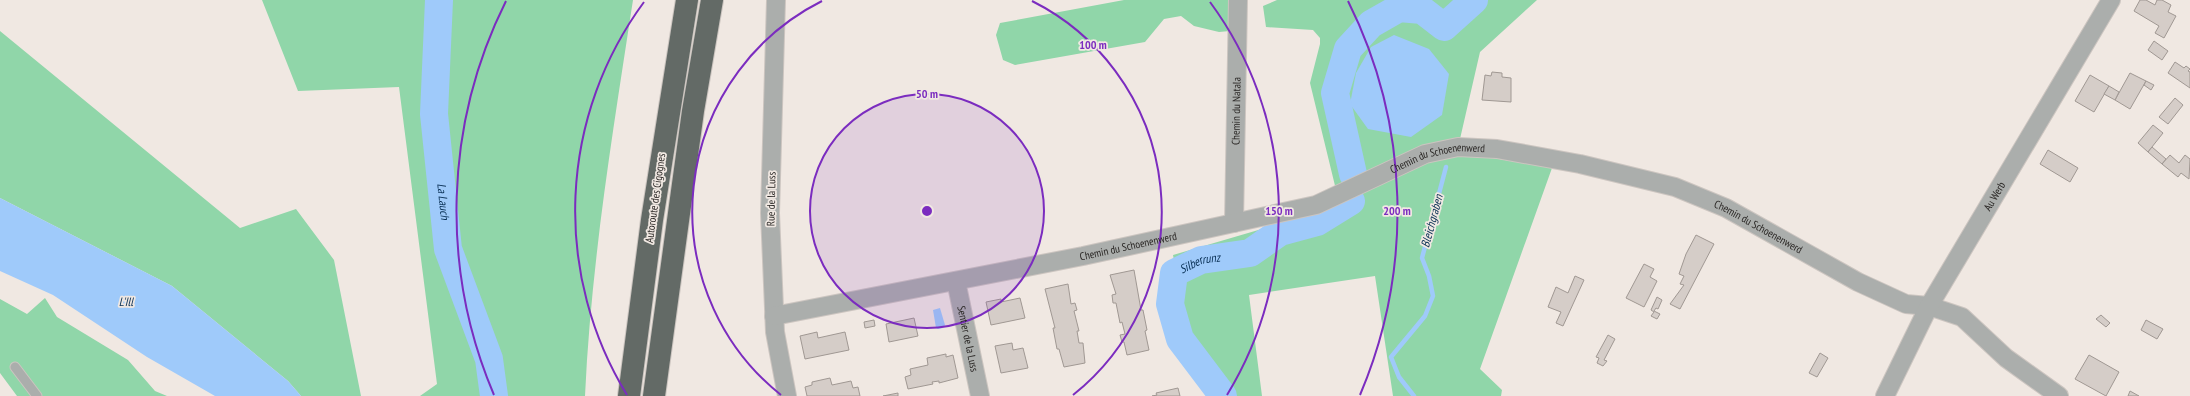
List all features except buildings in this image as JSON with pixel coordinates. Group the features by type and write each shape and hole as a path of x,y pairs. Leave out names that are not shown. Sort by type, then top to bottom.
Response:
{"highway":[{"name":"Autoroute des Cigognes","path":"629,396 652,220 687,0"},
{"path":"654,396 693,111 712,0"}],"street":[{"name":"Rue de la Luss","path":"776,0 770,213 774,316 777,350 787,396"},
{"name":"Chemin du Natala","path":"1234,223 1238,0"},
{"name":"Au Werb","path":"1885,396 1929,306 2111,0"},
{"name":"Chemin du Schoenenwerd","path":"774,316 1083,256 1316,205 1425,154 1458,147 1497,149 1580,164 1675,188 1726,208 1858,282 1906,304 1929,306 1962,317 2006,358 2059,396"},
{"name":"Sentier de la Luss","path":"956,281 980,396"}],"lane":[{"path":"15,367 37,396"}],"green space":[{"path":"262,0 633,0 604,197 592,296 585,396 420,396 437,384 399,87 298,91"},
{"path":"1124,0 1230,0 1230,31 1219,32 1194,26 1181,16 1164,19 1145,42 1015,65 1003,60 996,35 1000,23"},
{"path":"1277,0 1537,0 1480,52 1457,152 1552,168 1480,369 1502,390 1501,396 1393,396 1375,276 1249,295 1262,396 1221,396 1193,360 1173,255 1279,224 1338,198 1310,83 1320,44 1320,38 1313,30 1266,27 1263,6"},
{"path":"0,31 240,228 296,209 334,260 361,396 301,396 288,381 172,286 0,198"},
{"path":"45,298 57,317 128,360 155,391 167,396 17,396 0,373 0,299 27,314"}],"water":[{"path":"1394,35 1429,49 1449,74 1442,115 1411,137 1368,129 1350,104 1356,73 1371,47"},
{"name":"L'Ill","path":"0,198 172,286 288,381 301,396 215,396 147,357 53,295 0,271"},
{"path":"940,308 945,325 943,328 938,329 936,328 933,310"}],"waterway":[{"name":"La Lauch","path":"439,0 434,114 448,249 489,359 494,396"},
{"name":"Silberrunz","path":"1353,174 1335,93 1348,49 1371,24 1399,8 1422,10 1444,27 1474,0"},
{"name":"Bleichgraben","path":"1414,396 1399,377 1391,357 1425,316 1433,296 1429,276 1422,258 1446,167"},
{"name":"Silberrunz","path":"1223,396 1180,339 1170,304 1174,273 1201,260 1250,253 1280,232 1317,222 1351,201"}]}
